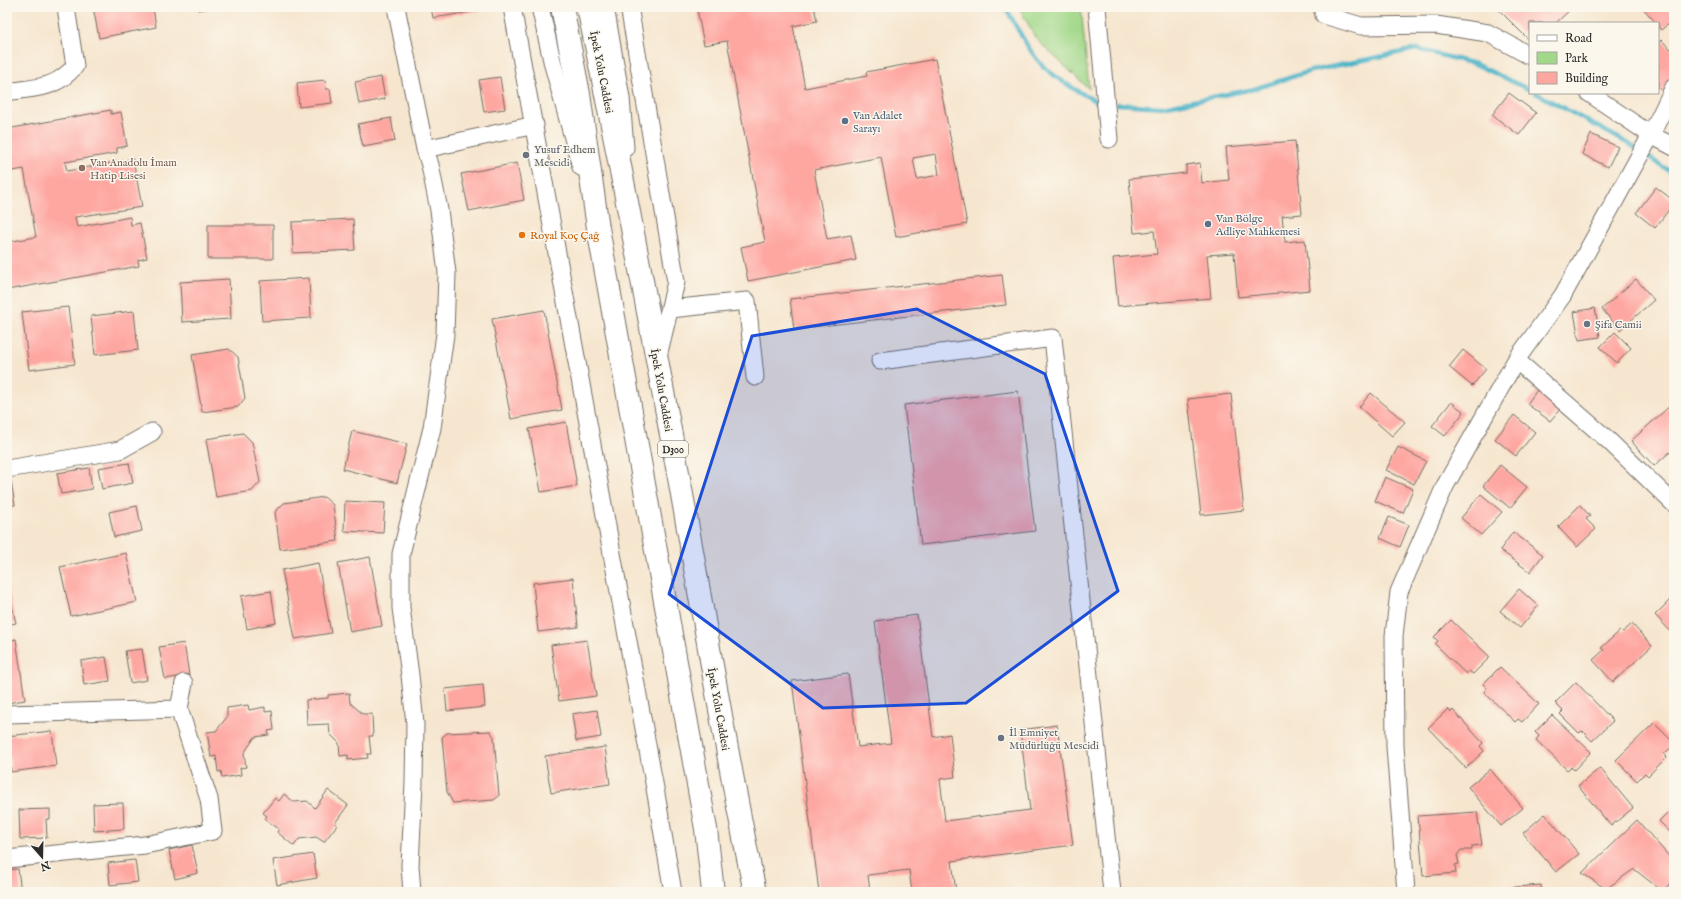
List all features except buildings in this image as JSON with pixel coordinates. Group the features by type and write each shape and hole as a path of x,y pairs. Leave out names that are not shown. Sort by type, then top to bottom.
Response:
{"highway":[{"path":"562,7 579,94 598,228 706,829 713,892"},
{"name":"İpek Yolu Caddesi","path":"588,7 630,216 714,678 755,892"}],"street":[{"path":"7,92 52,85 68,74 74,66 66,7"},
{"path":"396,7 439,210 447,273 445,334 432,428 401,554 401,608 410,675 414,724 414,783 410,866 412,892"},
{"path":"512,7 655,786 672,892"},
{"path":"540,7 598,228"},
{"path":"605,7 622,98 630,216"},
{"path":"632,7 630,12 676,282 657,360"},
{"path":"1097,7 1109,139"},
{"path":"1322,7 1324,16 1361,26 1436,25 1488,33 1529,55"},
{"path":"1406,892 1395,746 1394,636 1399,592 1446,486 1516,360 1563,295 1651,135 1674,86"},
{"path":"1590,94 1651,135 1674,147"},
{"path":"425,149 535,126"},
{"path":"670,309 747,301 755,377"},
{"path":"880,361 1053,338 1112,892"},
{"path":"1516,360 1608,440 1674,504"},
{"path":"7,469 120,450 152,432"},
{"path":"7,859 145,845 213,831 209,799 179,709 184,683"},
{"path":"7,714 179,709"}],"highlighted area":[{"path":"917,309 1045,374 1118,591 966,703 823,708 669,594 752,336"}],"green space":[{"path":"1019,7 1081,7 1089,89 1036,39"}],"waterway":[{"path":"1005,7 1028,47 1038,61 1057,78 1099,103"},
{"path":"1118,104 1162,107 1254,89 1311,71 1417,49 1475,64 1529,90"},
{"path":"1538,94 1629,144 1674,174"}],"place":[{"name":"Van Adalet Sarayı","path":"845,121"},
{"name":"Yusuf Edhem Mescidi","path":"526,155"},
{"name":"Van Anadolu İmam Hatip Lisesi","path":"82,168"},
{"name":"Van Bölge Adliye Mahkemesi","path":"1208,224"},
{"name":"Royal Koç Çağ","path":"522,235"},
{"name":"Şifa Camii","path":"1587,324"},
{"name":"İl Emniyet Müdürlüğü Mescidi","path":"1001,738"}]}
